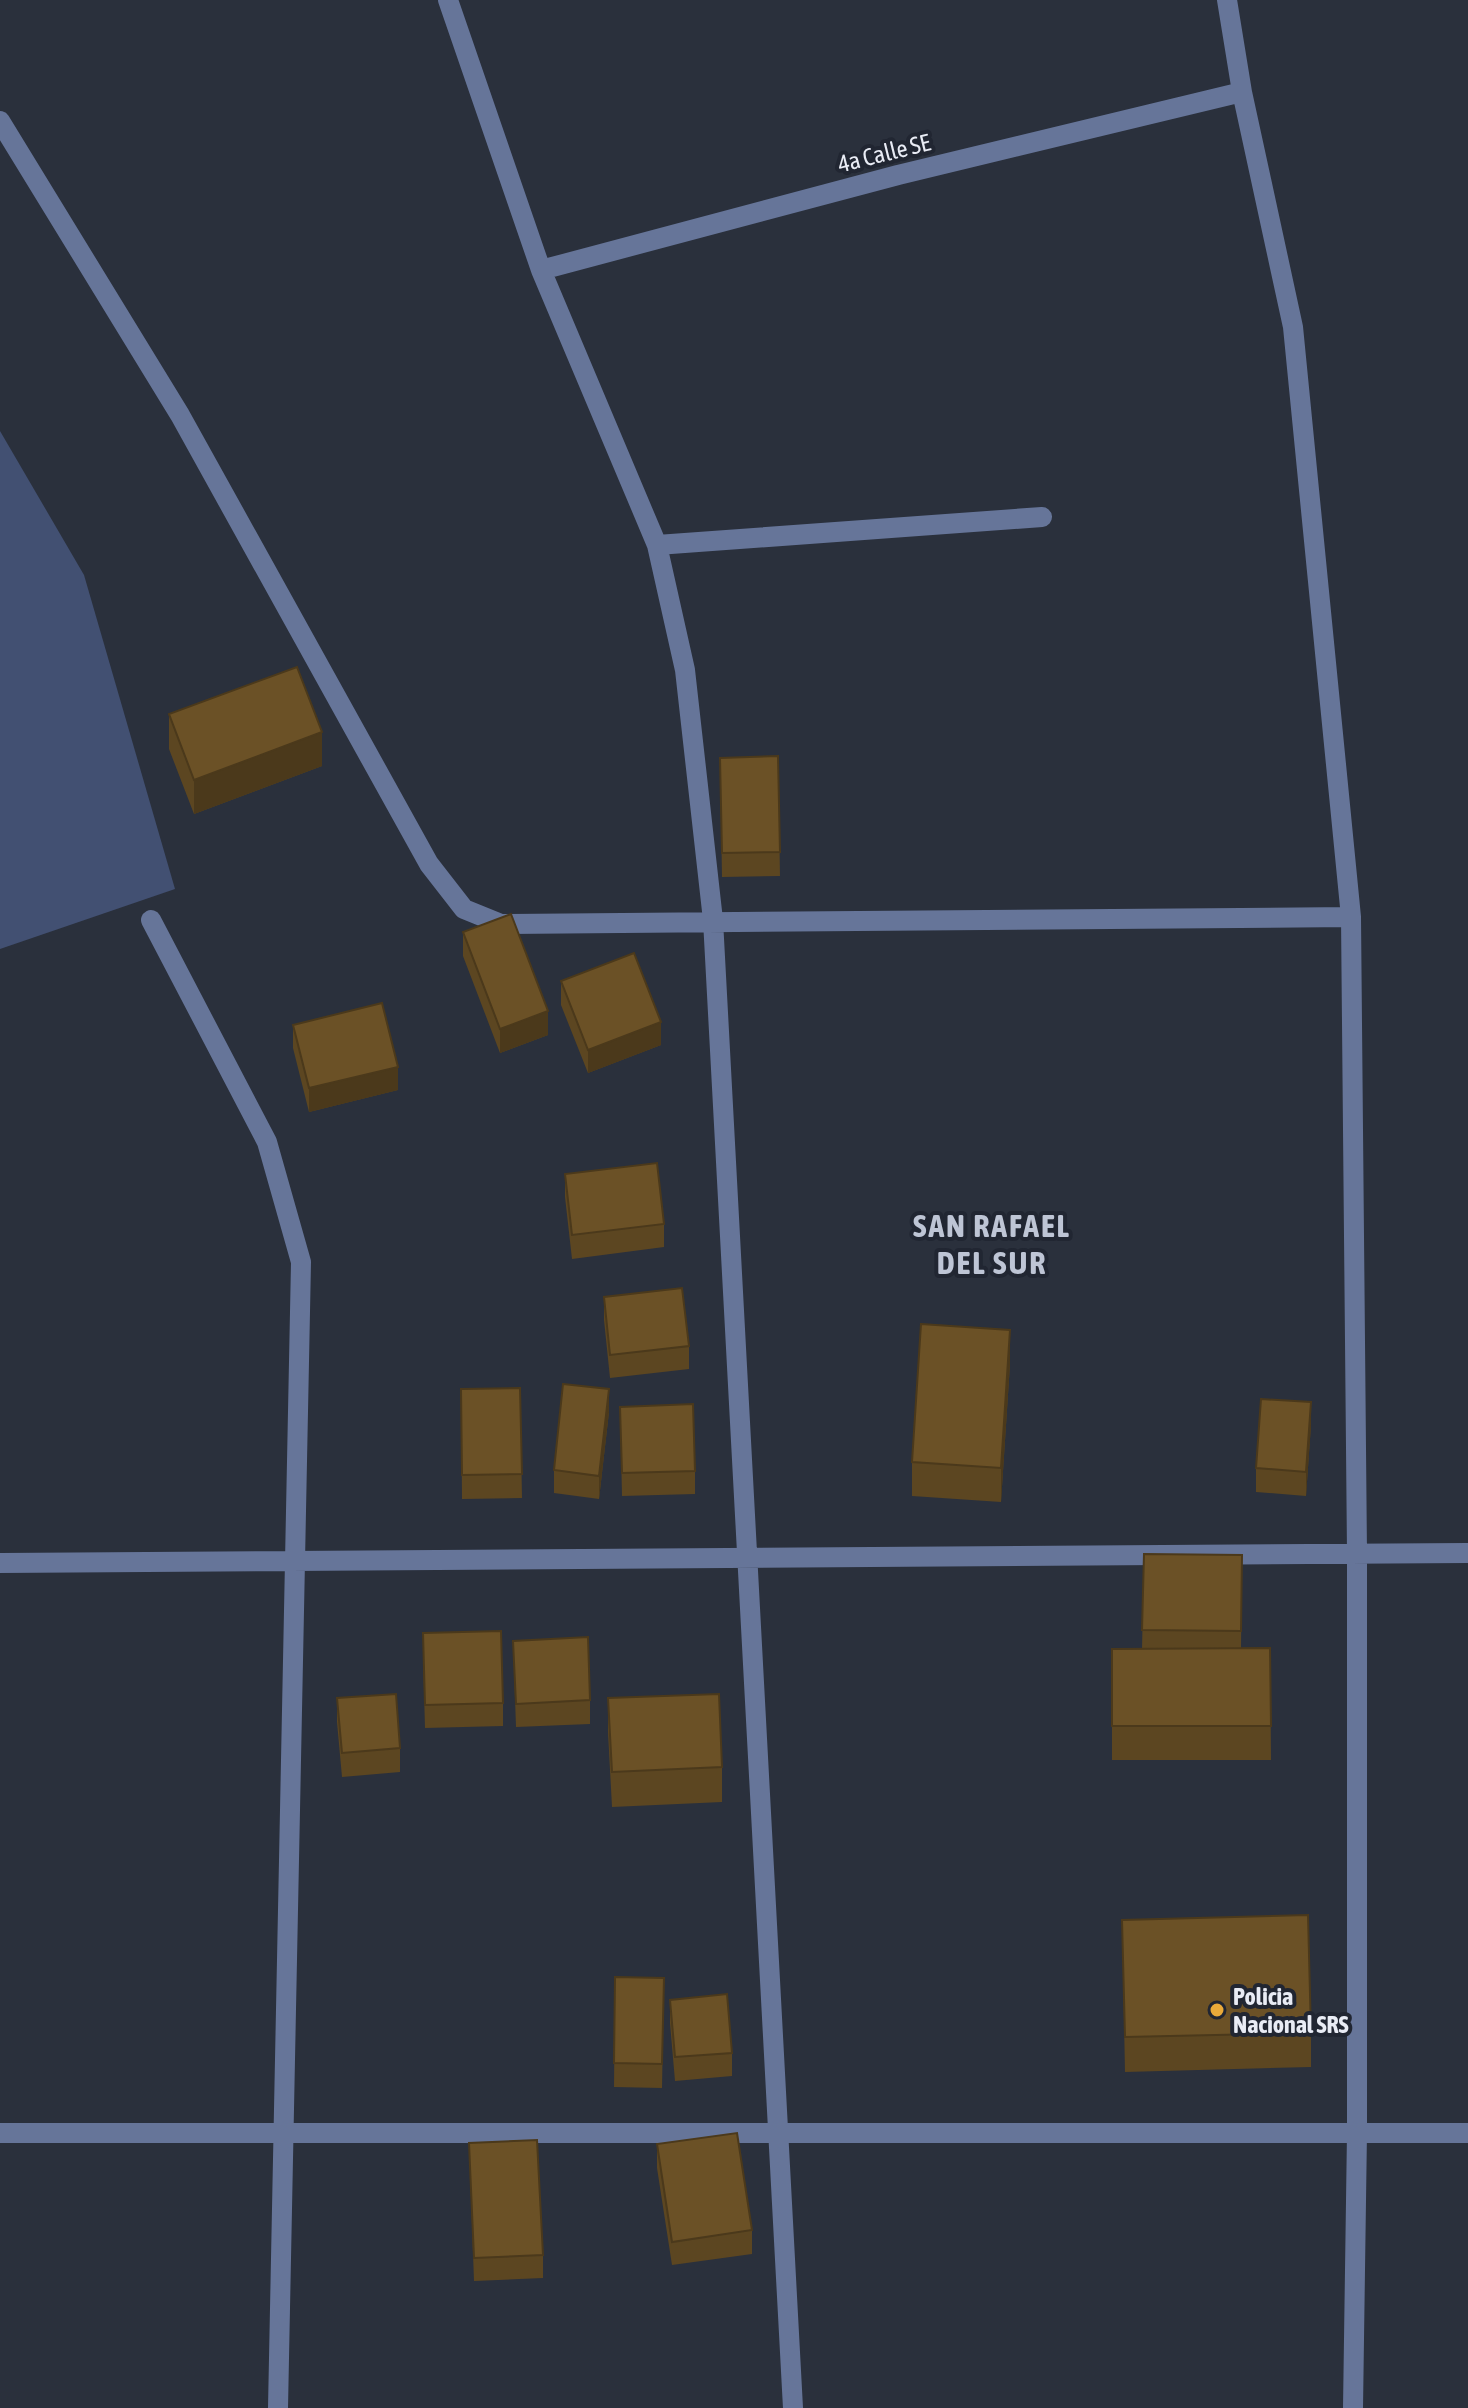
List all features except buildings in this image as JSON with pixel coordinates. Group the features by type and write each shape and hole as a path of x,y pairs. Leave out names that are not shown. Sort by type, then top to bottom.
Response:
{"street":[{"path":"448,0 541,270 657,545 685,670 713,920 750,1558 793,2408"},
{"path":"1227,0 1242,92 1293,327 1351,917 1357,1554 1357,2132 1353,2408"},
{"name":"4a Calle SE","path":"541,270 898,175 1242,92"},
{"path":"0,121 180,415 429,864 464,909 501,924 1351,917"},
{"path":"657,545 1042,517"},
{"path":"151,920 267,1142 301,1262 278,2408"},
{"path":"0,1563 1468,1553"},
{"path":"0,2133 1468,2133"}],"shaded area":[{"path":"0,431 84,575 175,889 0,949"}],"place":[{"name":"Policia Nacional SRS","path":"1217,2010"}],"district":[{"name":"SAN RAFAEL DEL SUR","path":"992,1244"}]}
